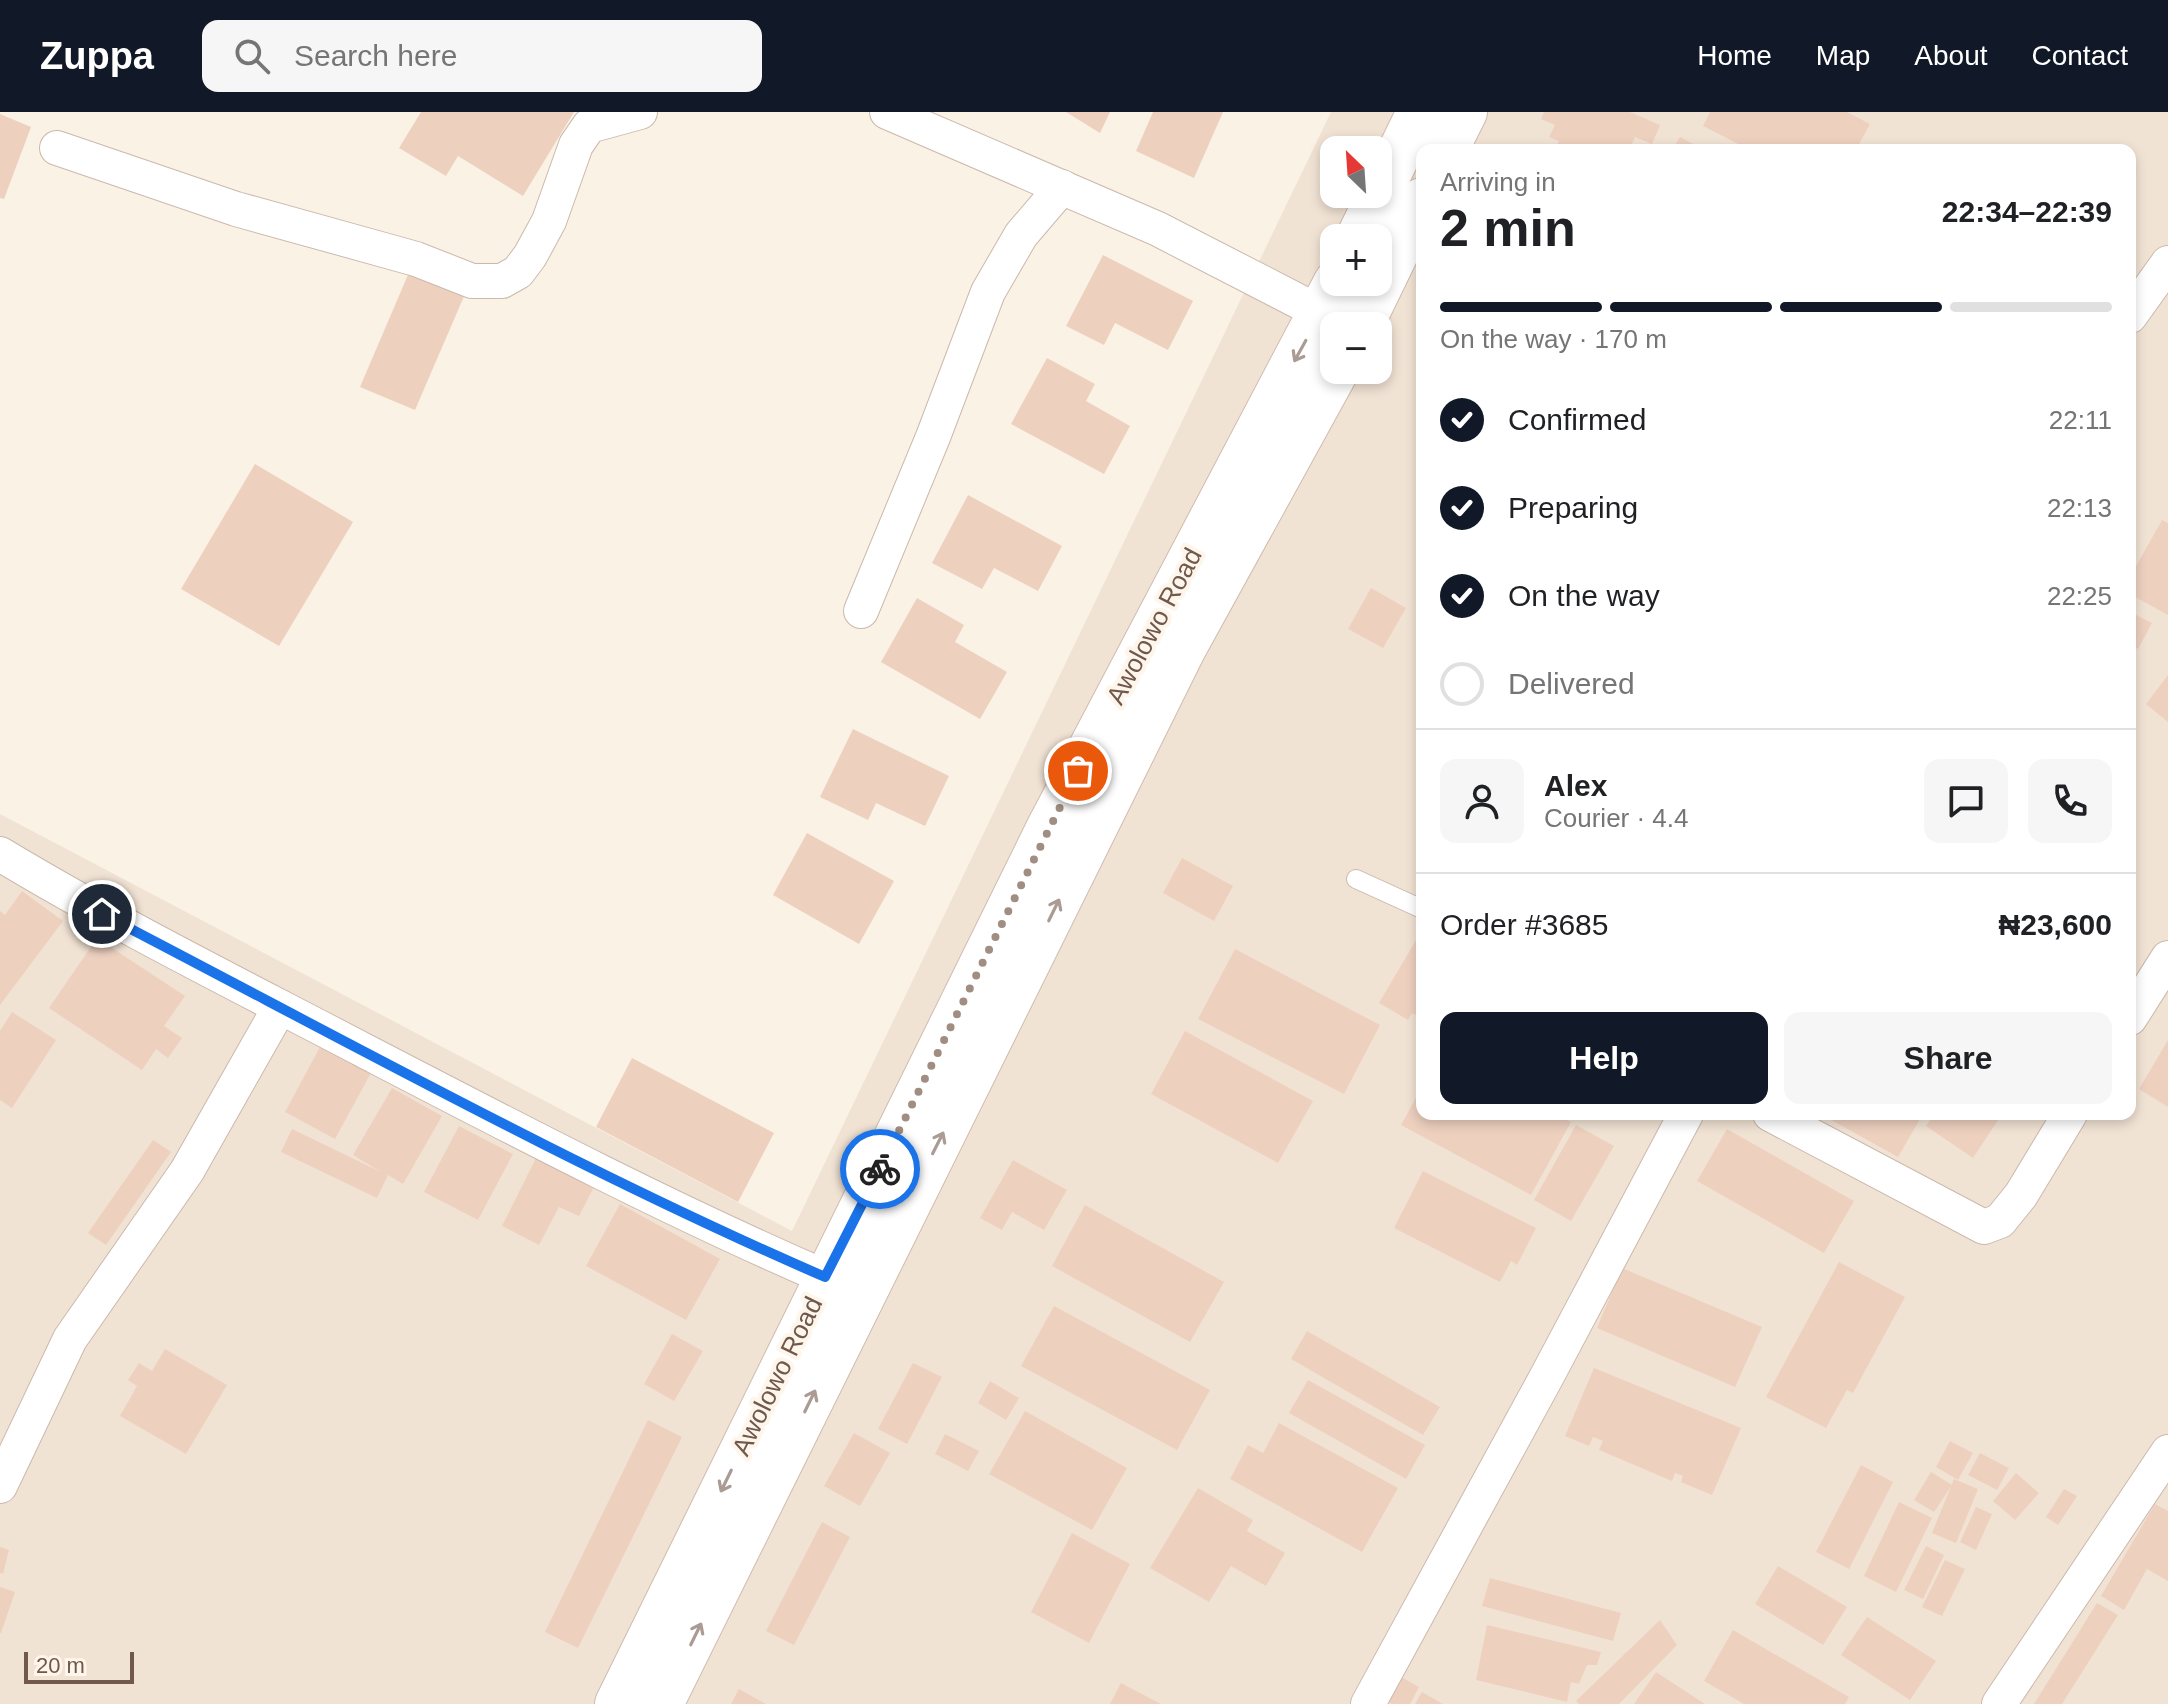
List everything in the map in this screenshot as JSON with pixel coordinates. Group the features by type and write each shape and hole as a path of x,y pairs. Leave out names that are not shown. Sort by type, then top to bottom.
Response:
{"main road":[{"path":"1365,224 1419,112"},
{"path":"1449,144 1465,112"},
{"name":"Awolowo Road","path":"617,1704 1049,827 1252,438 1339,307 1416,208"},
{"name":"Awolowo Road","path":"661,1704 1183,650 1329,384"}],"street":[{"path":"57,148 236,209 416,259 472,281 502,281 518,272 530,256 549,221 576,145 589,126 640,112"},
{"path":"887,112 1339,307"},
{"path":"861,611 933,437 988,292 1021,235 1062,187"},
{"path":"2136,308 2168,263"},
{"path":"0,854 77,901 486,1114 744,1242 825,1277"},
{"path":"2136,1009 2168,958"},
{"path":"0,1486 70,1339 187,1171 280,1007"},
{"path":"1368,1704 1683,1120"},
{"path":"1781,1120 1984,1227 2000,1221 2021,1195 2066,1120"},
{"path":"1999,1704 2168,1452"}],"lane":[{"path":"1356,879 1416,906"}],"shaded area":[{"path":"1331,112 2168,112 2168,1704 0,1704 0,814 792,1231"}],"building":[{"path":"421,112 574,112 523,196 458,156 446,176 399,148"},
{"path":"1066,112 1110,112 1100,133"},
{"path":"1153,112 1223,112 1194,178 1136,151"},
{"path":"1544,112 1630,112 1660,125 1652,144 1635,137 1632,144 1558,144 1559,141 1549,137 1555,125 1541,119"},
{"path":"1710,112 1847,112 1870,124 1859,144 1738,144 1703,126"},
{"path":"0,114 31,127 4,199 0,198"},
{"path":"1680,137 1693,144 1676,144"},
{"path":"1103,255 1193,301 1168,350 1115,323 1104,345 1066,326"},
{"path":"410,270 465,294 415,410 360,387"},
{"path":"1047,358 1095,384 1086,401 1130,426 1104,474 1011,424"},
{"path":"255,464 353,522 279,646 181,589"},
{"path":"968,495 1062,546 1038,591 994,568 982,589 932,563"},
{"path":"2162,520 2168,523 2168,615 2136,597 2136,566"},
{"path":"1371,588 1406,608 1383,648 1348,629"},
{"path":"917,598 964,625 955,642 1007,672 980,719 881,662"},
{"path":"2136,615 2152,623 2136,648"},
{"path":"2168,675 2168,722 2146,704"},
{"path":"853,729 949,776 925,826 876,803 868,820 820,797"},
{"path":"807,833 894,881 859,944 773,895"},
{"path":"1182,858 1233,886 1214,921 1163,893"},
{"path":"22,891 63,921 0,1005 0,911 5,915"},
{"path":"97,938 185,996 164,1026 182,1038 168,1058 156,1049 142,1070 49,1008"},
{"path":"1416,940 1416,1015 1412,1013 1408,1020 1379,1003"},
{"path":"1235,949 1380,1025 1344,1094 1198,1019"},
{"path":"12,1012 56,1040 12,1108 0,1100 0,1031"},
{"path":"1185,1031 1313,1101 1278,1163 1151,1094"},
{"path":"2168,1040 2168,1107 2139,1089"},
{"path":"320,1047 371,1073 335,1139 285,1112"},
{"path":"632,1058 774,1133 738,1202 596,1127"},
{"path":"392,1088 442,1116 403,1184 388,1175 377,1198 281,1152 292,1129 381,1172 353,1155"},
{"path":"1416,1098 1416,1120 1571,1122 1531,1195 1401,1125"},
{"path":"1831,1120 1919,1120 1898,1157"},
{"path":"1930,1120 1998,1120 1973,1158 1926,1126"},
{"path":"1576,1125 1614,1146 1571,1221 1534,1200"},
{"path":"459,1126 513,1154 478,1220 424,1192"},
{"path":"1727,1129 1854,1201 1824,1253 1697,1181"},
{"path":"153,1140 171,1152 106,1245 88,1233"},
{"path":"536,1158 594,1187 579,1216 559,1207 539,1245 502,1226"},
{"path":"1013,1160 1067,1190 1044,1230 1012,1212 1002,1230 980,1218"},
{"path":"1423,1171 1536,1228 1517,1265 1511,1261 1500,1282 1394,1228"},
{"path":"620,1204 720,1259 686,1320 586,1266"},
{"path":"1085,1205 1224,1282 1190,1342 1052,1266"},
{"path":"1839,1262 1905,1297 1853,1393 1847,1390 1826,1428 1766,1397"},
{"path":"1622,1268 1762,1327 1735,1387 1597,1328"},
{"path":"1054,1306 1210,1390 1177,1450 1021,1366"},
{"path":"1307,1331 1440,1407 1423,1435 1291,1359"},
{"path":"672,1334 703,1351 674,1401 644,1384"},
{"path":"165,1349 227,1385 186,1454 120,1416 137,1386 128,1380 139,1363 152,1371"},
{"path":"913,1363 942,1377 907,1444 878,1429"},
{"path":"1594,1368 1741,1428 1712,1495 1681,1482 1683,1476 1675,1473 1672,1481 1599,1450 1603,1441 1593,1437 1589,1446 1565,1436"},
{"path":"1308,1380 1425,1445 1406,1479 1289,1413"},
{"path":"990,1381 1019,1398 1006,1420 978,1403"},
{"path":"1025,1411 1127,1468 1092,1530 989,1474"},
{"path":"648,1420 682,1437 578,1648 545,1632"},
{"path":"1279,1423 1398,1488 1362,1552 1230,1479 1248,1445 1263,1453"},
{"path":"854,1433 890,1453 860,1506 824,1486"},
{"path":"945,1434 979,1451 968,1471 935,1454"},
{"path":"1950,1441 1973,1453 1958,1480 1936,1467"},
{"path":"1980,1453 2009,1468 1997,1490 1968,1475"},
{"path":"1861,1465 1893,1482 1849,1569 1816,1552"},
{"path":"1931,1472 1952,1485 1934,1512 1914,1500"},
{"path":"2016,1473 2039,1493 2015,1520 1993,1501"},
{"path":"1954,1479 1978,1489 1956,1543 1932,1533"},
{"path":"1198,1488 1253,1520 1247,1531 1285,1553 1266,1586 1231,1566 1209,1602 1150,1568"},
{"path":"2064,1489 2077,1496 2058,1525 2046,1517"},
{"path":"1899,1502 1932,1518 1896,1592 1864,1576"},
{"path":"2155,1504 2168,1511 2168,1581 2147,1569 2124,1610 2101,1596"},
{"path":"1976,1507 1992,1514 1976,1550 1960,1542"},
{"path":"822,1522 850,1537 794,1645 766,1631"},
{"path":"1072,1533 1130,1564 1089,1643 1031,1612"},
{"path":"1926,1546 1944,1555 1923,1599 1904,1590"},
{"path":"0,1547 9,1550 3,1574 0,1573"},
{"path":"1945,1560 1965,1569 1942,1616 1922,1607"},
{"path":"1778,1566 1847,1607 1823,1645 1755,1604"},
{"path":"1490,1578 1621,1613 1613,1641 1482,1606"},
{"path":"0,1587 15,1592 1,1633 0,1633"},
{"path":"2097,1603 2118,1615 2062,1704 2034,1704"},
{"path":"1867,1617 1936,1661 1910,1700 1841,1655"},
{"path":"1660,1620 1677,1645 1619,1704 1579,1704 1576,1701"},
{"path":"1487,1625 1601,1652 1597,1665 1587,1665 1579,1684 1571,1682 1567,1702 1476,1680"},
{"path":"1733,1630 1849,1697 1845,1704 1744,1704 1704,1681"},
{"path":"1656,1672 1705,1704 1634,1704"},
{"path":"1396,1674 1419,1687 1410,1704 1392,1704 1383,1699"},
{"path":"1121,1683 1161,1704 1110,1704"},
{"path":"739,1689 766,1704 731,1704"},
{"path":"1422,1692 1443,1704 1415,1704"}],"way so far":[{"path":"880,1169 1078,771"}],"route":[{"path":"102,914 472,1106 744,1242 825,1277 880,1169"}]}
